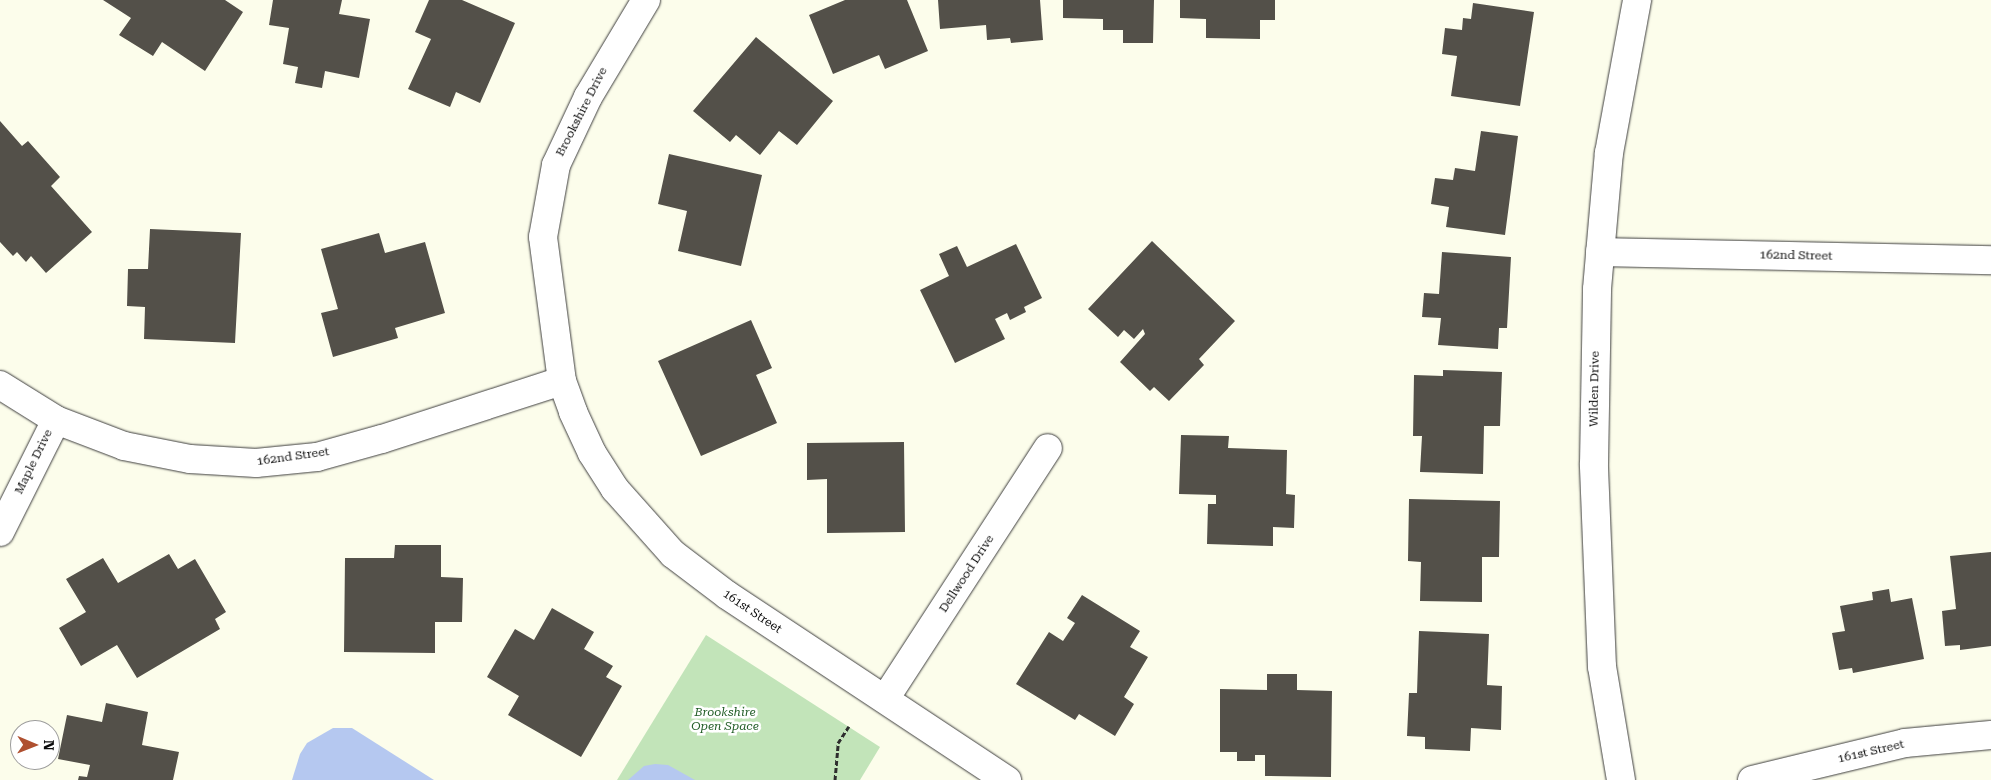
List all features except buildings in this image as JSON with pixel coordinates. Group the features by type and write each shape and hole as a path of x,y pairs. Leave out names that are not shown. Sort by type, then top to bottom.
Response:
{"street":[{"name":"Wilden Drive","path":"1621,780 1602,667 1595,493 1597,289 1609,153 1637,0"},
{"name":"Brookshire Drive","path":"562,381 543,237 556,165 588,97 639,2"},
{"name":"162nd Street","path":"1600,252 1991,260"},
{"name":"162nd Street","path":"0,385 56,420 124,446 190,459 256,463 317,456 373,442 562,381"},
{"name":"161st Street","path":"562,381 592,453 615,489 673,554 727,595 1007,780"},
{"name":"Maple Drive","path":"0,532 56,420"},
{"name":"Dellwood Drive","path":"885,699 1048,448"},
{"name":"161st Street","path":"1752,780 1905,743 1991,735"}],"path":[{"path":"835,780 838,743 849,726"}],"green space":[{"name":"Brookshire Open Space","path":"706,635 880,747 860,780 617,780"}],"water":[{"path":"333,728 352,728 434,780 292,780 300,754 307,743"},
{"path":"655,764 668,765 695,780 628,780 644,766"}]}
